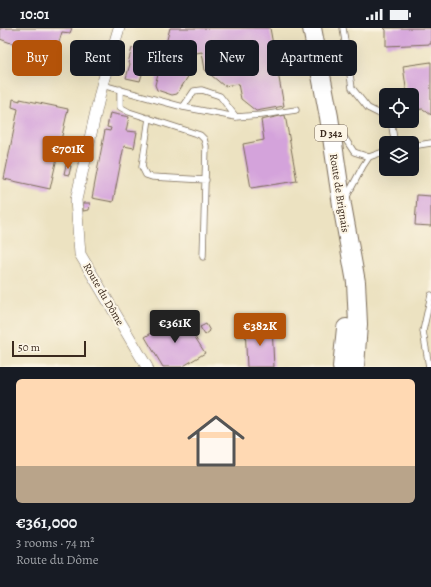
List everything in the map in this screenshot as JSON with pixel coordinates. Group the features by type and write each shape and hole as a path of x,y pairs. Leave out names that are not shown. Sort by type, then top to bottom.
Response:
{"main road":[{"name":"Route de Brignais","path":"312,28 329,118 347,239 356,282 358,324 355,367"},
{"name":"Route de Brignais","path":"342,367 347,325 347,239"}],"street":[{"name":"Route du Dôme","path":"118,28 102,84 76,200 80,254 147,367"}],"lane":[{"path":"343,28 352,88 368,108 379,114"},
{"path":"102,84 183,107 236,118 296,110"},
{"path":"120,90 120,107 129,112 200,135 204,140 206,146 206,180 203,258"},
{"path":"183,107 194,91 202,90 220,96 236,118"},
{"path":"149,118 142,167 146,175 152,177 206,180"},
{"path":"329,118 354,152 369,157 379,153"},
{"path":"419,145 431,143"},
{"path":"342,205 369,157"},
{"path":"429,367 423,332 431,295"}],"building":[{"path":"0,28 72,28 70,33 62,32 60,40 12,40 12,43 0,39"},
{"path":"170,28 270,28 272,40 267,40 267,76 279,76 284,106 256,111 241,99 238,84 224,86 212,76 259,76 259,40 205,40 205,70 202,52 197,53 197,40 167,40"},
{"path":"384,28 431,28 431,44 386,46 386,30"},
{"path":"133,48 133,76 142,76 140,81 126,78 130,64 128,63"},
{"path":"431,62 431,115 423,109 419,109 419,88 406,88 403,66"},
{"path":"157,76 188,76 177,94 172,95 157,90 155,85"},
{"path":"13,99 20,101 20,99 68,109 50,189 4,179 18,109 12,107"},
{"path":"110,113 129,117 126,131 137,132 134,148 124,146 113,202 92,198 105,130 110,131 111,128 107,127"},
{"path":"285,115 297,181 251,188 243,144 264,140 261,120"},
{"path":"66,165 71,166 69,175 64,174"},
{"path":"417,195 431,196 431,226 415,225"},
{"path":"83,203 90,203 89,210 83,211"},
{"path":"181,315 205,353 182,367 163,367 145,337"},
{"path":"206,324 210,331 205,335 200,327"},
{"path":"272,326 274,367 247,367 245,327"}]}
